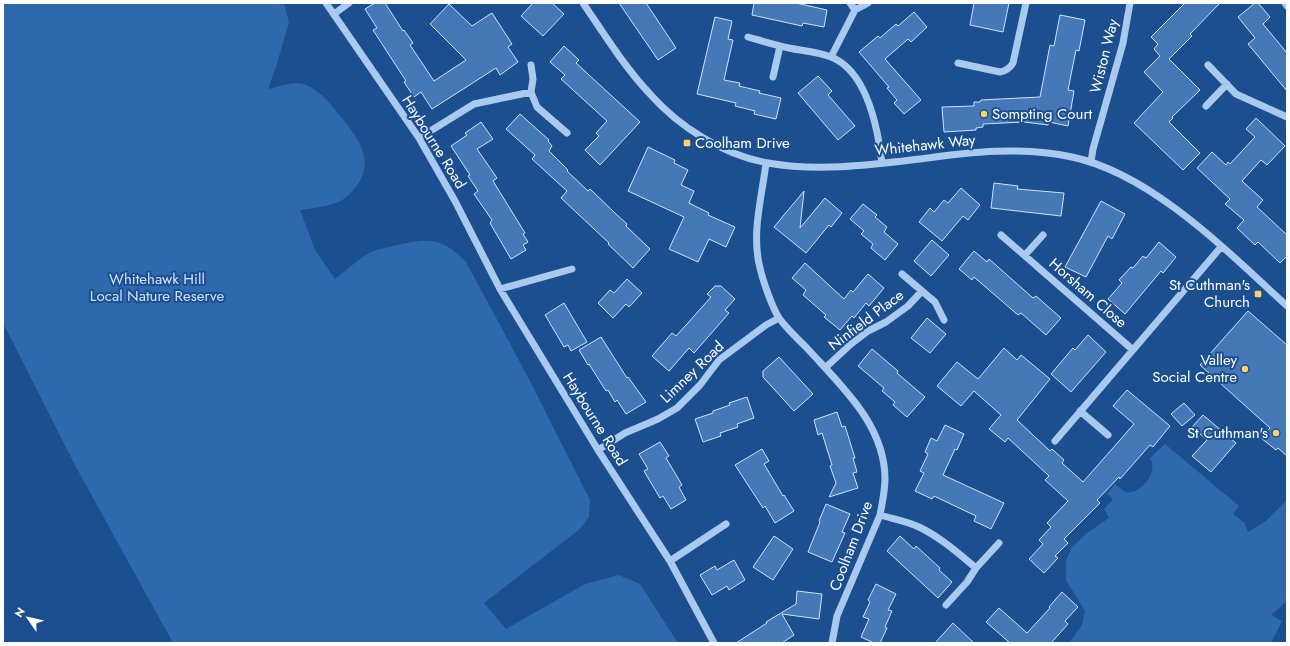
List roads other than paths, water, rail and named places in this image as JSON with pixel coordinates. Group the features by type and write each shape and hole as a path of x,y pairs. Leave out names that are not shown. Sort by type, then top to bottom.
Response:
{"street":[{"name":"Haybourne Road","path":"326,3 419,138 455,201 500,289 598,450 670,561 714,643"},
{"path":"334,14 349,3"},
{"name":"Whitehawk Way","path":"583,3 614,50 650,94 677,120 699,135 728,150 766,163 817,167 882,163 976,152 1008,151 1051,154 1091,162 1147,189 1172,206 1222,247 1287,306"},
{"path":"850,3 855,10"},
{"path":"831,57 855,10 868,3"},
{"path":"958,63 1000,72 1006,71 1010,68 1013,62 1026,3"},
{"name":"Wiston Way","path":"1091,162 1093,149 1123,43 1130,3"},
{"path":"748,37 780,46 831,57 850,72 863,90 873,115 882,163"},
{"path":"773,78 780,46"},
{"path":"531,65 533,79 531,92 536,107 567,134"},
{"path":"1208,65 1236,94 1287,117"},
{"path":"1206,106 1227,84"},
{"path":"419,138 474,104 531,92"},
{"name":"Coolham Drive","path":"766,163 756,244 760,270 769,296 779,318 856,402 874,434 880,450 884,468 885,480 880,515 837,616 832,643"},
{"path":"1025,255 1043,235"},
{"name":"Horsham Close","path":"1001,236 1025,255 1133,350"},
{"path":"1055,441 1222,247"},
{"path":"500,289 572,269"},
{"name":"Ninfield Place","path":"902,274 936,302 944,320"},
{"name":"Ninfield Place","path":"825,368 851,344 868,331 886,322 908,306 922,291"},
{"name":"Limney Road","path":"598,450 624,433 658,420 677,408 700,385 719,360 766,325 779,318"},
{"path":"1080,411 1108,435"},
{"path":"880,515 906,522 931,533 976,568"},
{"path":"670,561 726,524"},
{"path":"946,605 967,582 976,568 1000,543"}],"place":[{"name":"Sompting Court","path":"984,114"},
{"name":"Coolham Drive","path":"687,143"},
{"name":"St Cuthman's Church","path":"1258,294"},
{"name":"Valley Social Centre","path":"1245,369"},
{"name":"St Cuthman's","path":"1276,433"}],"park label":[{"name":"Whitehawk Hill Local Nature Reserve","path":"157,288"}]}
